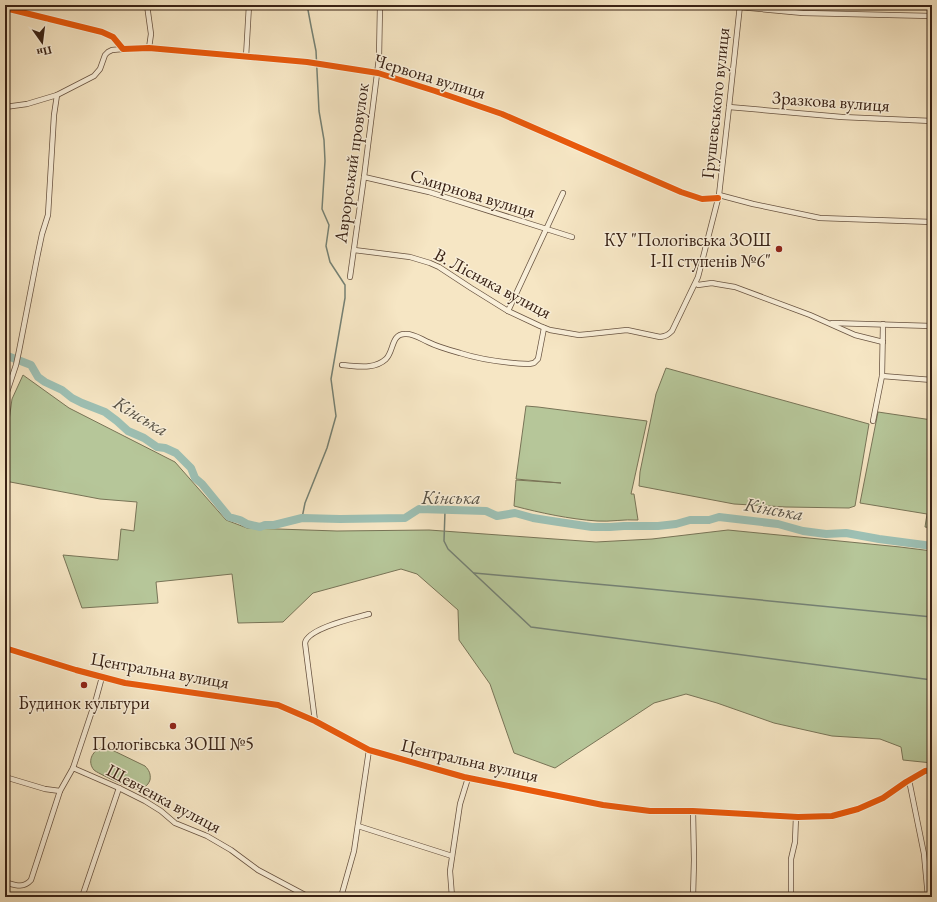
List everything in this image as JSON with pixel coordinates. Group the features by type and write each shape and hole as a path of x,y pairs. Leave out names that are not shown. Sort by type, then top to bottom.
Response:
{"street":[{"path":"147,5 150,34 149,48"},
{"path":"246,57 249,5"},
{"name":"Аврорський провулок","path":"350,278 380,58 380,5"},
{"path":"739,6 803,13 932,16"},
{"name":"Грушевського вулиця","path":"666,336 672,331 696,283 718,196 739,6"},
{"path":"5,8 102,32 113,37 123,49"},
{"name":"Червона вулиця","path":"5,107 27,104 57,95 94,76 100,69 105,55 112,50 149,48 307,62 378,73 502,114 698,198 706,200 718,196 820,218 932,222"},
{"path":"5,398 20,352 37,258 48,215 54,115 57,95"},
{"name":"Зразкова вулиця","path":"729,107 842,117 932,121"},
{"name":"Смирнова вулиця","path":"364,177 429,192 572,237"},
{"path":"508,310 563,193"},
{"name":"В. Лісняка вулиця","path":"354,250 410,257 430,263 439,267 508,310 544,328 566,333 579,334 627,330 660,337 666,336"},
{"path":"696,283 698,285 712,283 735,288 810,315 855,335 883,342"},
{"path":"829,323 932,326"},
{"path":"873,420 882,376 883,324"},
{"path":"342,365 366,367 376,364 387,358 393,343 398,336 403,334 408,334 462,354 496,361 529,364 534,363 538,359 544,328"},
{"path":"882,376 932,380"},
{"path":"315,721 305,643 306,639 318,630 369,614"},
{"name":"Центральна вулиця","path":"5,648 76,670 125,683 278,706 315,721 369,750 468,778 603,805 650,810 832,816 858,809 883,798 925,771 932,770"},
{"path":"5,882 18,886 26,885 31,880 60,791 73,768 102,677"},
{"path":"341,897 354,851 369,750"},
{"name":"Шевченка вулиця","path":"73,768 145,801 175,823 207,836 258,870 305,895 312,897"},
{"path":"5,777 45,789 60,791"},
{"path":"452,897 450,871 452,856 460,804 468,778"},
{"path":"910,780 924,854 928,897"},
{"path":"82,897 119,788"},
{"path":"693,811 693,897"},
{"path":"791,897 791,860 795,842 796,816"},
{"path":"358,826 452,856"}],"green space":[{"path":"666,368 869,424 855,506 849,508 786,507 734,504 639,486 640,472 656,394"},
{"path":"23,375 69,408 175,462 226,520 247,528 337,531 429,530 596,542 652,539 728,530 932,551 932,763 903,760 901,747 880,739 832,736 774,723 686,694 654,703 555,768 514,753 490,684 459,640 458,610 417,574 401,569 313,593 283,622 238,623 232,574 156,582 158,603 82,608 63,555 118,560 121,529 134,531 137,502 100,499 5,481 5,450 12,399"},
{"path":"526,406 647,421 631,494 634,494 638,520 587,520 514,506 516,480 561,483 516,479"},
{"path":"878,412 932,420 932,528 925,527 927,514 860,503"},
{"path":"101,748 110,749 145,766 149,771 150,776 148,784 140,789 136,789 114,781 94,770 91,760 93,754"}],"waterway":[{"path":"302,518 305,503 327,448 336,416 331,379 345,298 345,285 330,262 326,246 329,225 322,209 325,161 324,140 319,111 316,51 308,10 309,5"},
{"name":"Кінська","path":"5,355 31,365 38,377 45,382 62,390 72,398 105,412 128,431 144,438 157,447 165,448 176,453 191,468 195,478 202,484 229,517 260,527 302,518 405,518 419,509 486,511 497,516 515,513 533,518 592,527 658,526 676,524 690,520 709,520 719,517 778,524 803,531 826,534 846,533 932,546"},
{"path":"445,511 444,541 448,549 531,627 932,680"},
{"path":"474,573 932,617"}],"cycle path":[{"path":"5,8 102,32 113,37 123,49 149,48 307,62 378,73 502,114 681,192 702,199 718,198"},
{"path":"5,648 76,670 125,683 278,705 315,721 369,750 464,777 603,805 650,811 693,811 798,817 832,816 858,809 883,798 925,771 932,770"}],"place":[{"name":"КУ \"Пологівська ЗОШ І-ІІ ступенів №6\"","path":"779,249"},
{"name":"Будинок культури","path":"84,685"},
{"name":"Пологівська ЗОШ №5","path":"173,726"}]}
